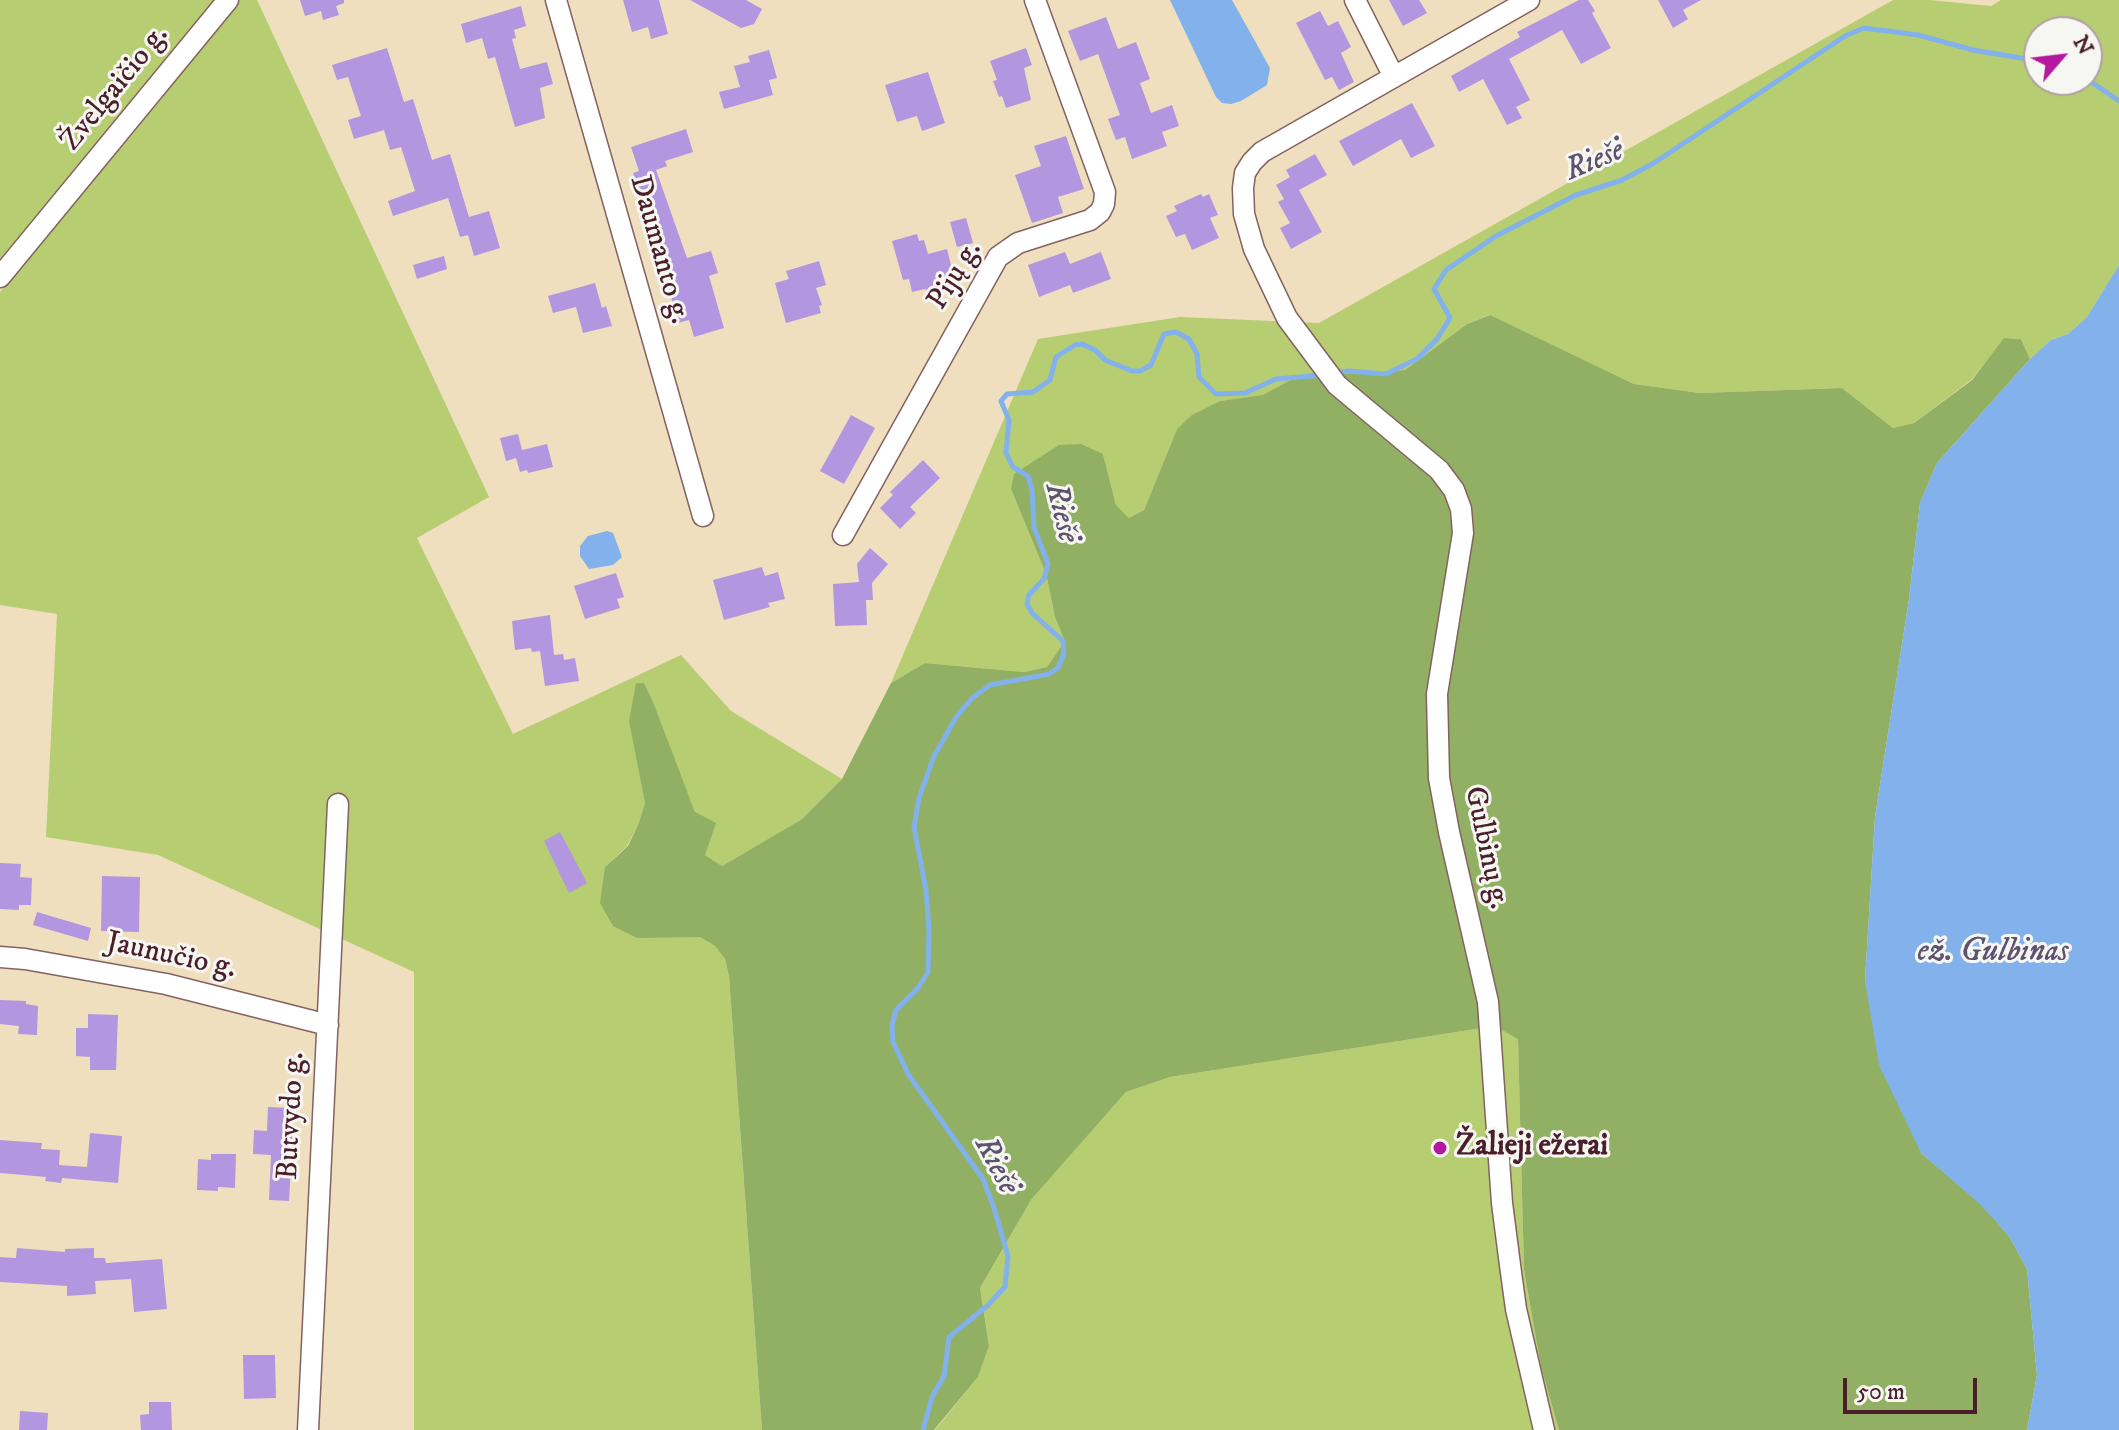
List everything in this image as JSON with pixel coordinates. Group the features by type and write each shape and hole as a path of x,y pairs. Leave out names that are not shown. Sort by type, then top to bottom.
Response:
{"street":[{"name":"Žvelgaičio g.","path":"0,277 228,0"},
{"name":"Daumanto g.","path":"556,0 703,516"},
{"name":"Pijų g.","path":"843,535 998,257 1018,243 1090,220 1104,204 1105,192 1035,0"},
{"path":"1355,0 1394,77 1529,0"},
{"name":"Gulbinų g.","path":"1394,77 1262,152 1245,173 1244,214 1254,249 1273,292 1303,340 1337,385 1439,470 1454,490 1461,509 1463,533 1437,694 1439,778 1488,1002 1502,1203 1510,1265 1516,1309 1544,1430"},
{"name":"Butvydo g.","path":"308,1430 338,804"},
{"name":"Jaunučio g.","path":"0,957 166,984 328,1025"}],"green space":[{"path":"0,0 216,0 0,263"},
{"path":"239,0 257,0 489,497 417,538 513,734 681,655 731,711 842,779 802,819 722,866 705,855 695,812 644,683 639,769 645,803 627,846 605,867 673,937 700,937 715,946 725,959 729,976 762,1430 414,1430 414,972 158,855 46,837 57,614 0,605 0,292 140,125"},
{"path":"1893,0 1991,6 2001,0 2119,0 2119,265 2087,317 2068,334 2051,340 2030,359 2021,339 2005,338 1972,379 1914,423 1893,428 1842,388 1700,393 1634,384 1489,315 1467,324 1405,370 1296,377 1263,396 1220,401 1177,429 1144,510 1129,518 1116,505 1103,454 1011,489 1046,574 1055,617 1066,641 1047,667 1024,672 925,663 891,683 1038,339 1180,317 1319,323"},
{"path":"1490,315 1634,384 1700,393 1842,388 1893,428 1914,423 1972,380 2004,338 2021,339 2030,359 1937,463 1920,503 1909,599 1875,817 1865,981 1921,1153 1981,1204 2009,1236 2027,1269 2037,1375 2027,1430 1559,1430 1541,1367 1524,1270 1518,1039 1495,1026 1170,1077 1126,1092 1031,1200 980,1288 989,1346 978,1377 934,1430 762,1430 729,976 725,959 715,946 700,937 637,938 613,926 600,903 605,867 628,846 645,803 629,721 636,683 644,683 653,702 695,812 716,823 705,855 722,866 802,819 842,779 891,683 925,663 1024,672 1047,667 1065,641 1055,617 1046,574 1011,489 1014,474 1059,445 1081,444 1103,454 1116,505 1129,518 1144,510 1177,429 1192,415 1220,401 1263,395 1296,377 1405,370 1467,324"},
{"path":"1495,1026 1518,1038 1524,1270 1541,1367 1559,1430 935,1430 978,1377 989,1346 980,1288 1031,1200 1126,1092 1170,1077"}],"water":[{"path":"1170,0 1232,0 1270,68 1267,85 1241,101 1222,103 1216,97"},
{"name":"ež. Gulbinas","path":"2119,265 2119,1430 2027,1430 2037,1375 2027,1269 2009,1236 1981,1205 1921,1153 1879,1065 1865,981 1875,817 1909,599 1920,503 1937,463 2030,359 2051,340 2068,334 2087,317"},
{"path":"607,531 613,533 622,557 613,565 589,569 580,556 580,546 588,536"}],"building":[{"path":"300,0 344,0 344,3 336,6 339,15 323,20 321,11 305,16"},
{"path":"623,0 659,0 668,34 651,39 648,27 632,32"},
{"path":"690,0 746,0 762,9 754,24 741,28"},
{"path":"1389,0 1419,0 1427,13 1403,26"},
{"path":"1579,0 1588,0 1611,48 1581,64 1562,30 1509,59 1530,100 1516,107 1522,118 1507,125 1483,79 1459,92 1451,76 1520,37 1517,32"},
{"path":"1658,0 1701,0 1683,10 1688,19 1673,28"},
{"path":"521,6 526,26 514,30 516,38 512,39 520,69 547,62 553,84 540,88 545,118 515,127 495,57 488,59 482,38 466,43 461,24"},
{"path":"1320,11 1328,26 1338,21 1351,47 1341,53 1354,82 1339,90 1332,77 1325,80 1296,23"},
{"path":"1106,17 1118,49 1136,42 1150,79 1140,83 1151,113 1172,105 1179,126 1162,132 1167,146 1132,159 1125,137 1116,140 1108,119 1120,115 1098,54 1080,61 1068,31"},
{"path":"387,48 404,102 413,99 432,160 450,154 469,217 489,211 500,248 474,256 468,235 460,237 448,198 393,216 388,201 415,191 401,147 390,150 384,130 354,139 348,120 361,116 348,77 337,80 332,65"},
{"path":"1026,48 1032,65 1024,68 1031,100 1006,108 993,81 997,80 990,61"},
{"path":"769,50 777,78 769,80 773,95 724,109 719,92 740,87 734,66 750,62 748,56"},
{"path":"928,72 945,123 922,131 917,116 897,122 885,85"},
{"path":"1412,103 1435,146 1411,158 1401,139 1353,166 1339,141"},
{"path":"686,129 693,152 665,161 667,166 656,170 687,258 711,251 718,273 709,276 724,328 694,337 689,320 674,324 669,308 674,307 662,265 668,263 651,204 644,206 633,173 639,171 631,147"},
{"path":"1066,136 1084,189 1058,197 1063,213 1032,223 1015,175 1041,166 1034,146"},
{"path":"1315,154 1327,175 1299,190 1322,232 1291,249 1280,228 1290,223 1278,202 1284,199 1276,185 1290,177 1286,170"},
{"path":"1201,194 1203,197 1209,194 1218,215 1210,218 1219,238 1192,250 1185,234 1176,237 1166,216 1177,211 1174,206"},
{"path":"966,218 973,243 957,247 950,222"},
{"path":"917,234 919,241 924,240 928,254 947,249 955,281 941,284 938,290 912,292 909,279 903,280 892,241"},
{"path":"1065,252 1070,264 1101,252 1111,279 1073,293 1070,285 1039,297 1028,265"},
{"path":"444,256 447,269 417,279 413,265"},
{"path":"819,261 826,285 816,288 822,305 819,306 821,313 786,323 775,283 789,279 786,271"},
{"path":"595,283 602,308 606,306 612,326 583,333 576,307 553,313 548,296"},
{"path":"851,415 875,428 844,484 820,471"},
{"path":"518,434 522,450 547,444 553,467 520,472 516,458 506,461 500,438"},
{"path":"923,460 940,478 910,507 916,513 900,529 880,508 893,495 890,492"},
{"path":"870,548 888,564 872,583 873,600 866,600 867,625 835,626 833,584 859,582 857,564"},
{"path":"762,567 765,576 778,572 785,599 768,603 770,607 724,620 713,580"},
{"path":"616,573 624,597 617,599 620,608 585,619 574,586"},
{"path":"550,615 554,655 563,654 564,660 575,658 579,681 545,686 540,651 532,652 531,648 515,650 512,621"},
{"path":"560,832 587,883 569,893 544,841"},
{"path":"0,863 21,864 20,877 32,878 31,905 19,905 19,910 0,909"},
{"path":"102,876 140,877 139,932 101,931"},
{"path":"37,912 91,928 88,941 33,925"},
{"path":"0,1000 26,1001 26,1004 38,1006 37,1035 18,1034 19,1026 0,1024"},
{"path":"88,1014 118,1015 116,1070 90,1070 90,1057 76,1056 76,1028 88,1028"},
{"path":"268,1107 291,1108 290,1132 293,1132 289,1201 269,1200 271,1155 253,1154 254,1130 267,1131"},
{"path":"90,1133 122,1136 118,1183 62,1178 61,1183 45,1181 46,1177 0,1173 0,1140 42,1143 41,1149 60,1150 59,1165 87,1167"},
{"path":"211,1154 236,1154 235,1188 197,1190 198,1159 211,1160"},
{"path":"17,1248 65,1252 65,1249 94,1248 94,1258 105,1258 106,1263 162,1259 167,1309 134,1312 131,1279 95,1281 96,1294 67,1296 67,1286 0,1282 0,1257 16,1258"},
{"path":"243,1355 275,1355 276,1398 244,1399"},
{"path":"149,1402 171,1402 172,1430 141,1430 140,1415 149,1414"},
{"path":"20,1411 48,1413 47,1430 19,1430"}],"waterway":[{"name":"Riešė","path":"1334,373 1386,374 1417,359 1437,339 1450,318 1434,289 1446,270 1496,236 1576,195 1622,180 1654,163 1845,36 1864,28 1918,35 1973,50 2023,58"},
{"name":"Riešė","path":"2103,90 2119,101"},
{"name":"Riešė","path":"923,1430 932,1397 944,1376 949,1337 1005,1287 1008,1256 983,1179 908,1074 893,1042 892,1025 896,1010 918,988 928,972 926,890 914,827 919,798 934,756 957,716 972,698 990,685 1049,674 1058,668 1064,653 1063,641 1032,613 1027,604 1029,595 1044,579 1048,564 1034,527 1028,476 1013,467 1006,453 1009,420 1001,401 1007,394 1033,392 1050,380 1056,357 1075,345 1082,344 1095,350 1105,360 1140,371 1151,365 1164,334 1176,332 1189,339 1197,354 1199,377 1216,394 1245,393 1276,379 1324,375"}],"place":[{"name":"Žalieji ežerai","path":"1440,1148"}]}
